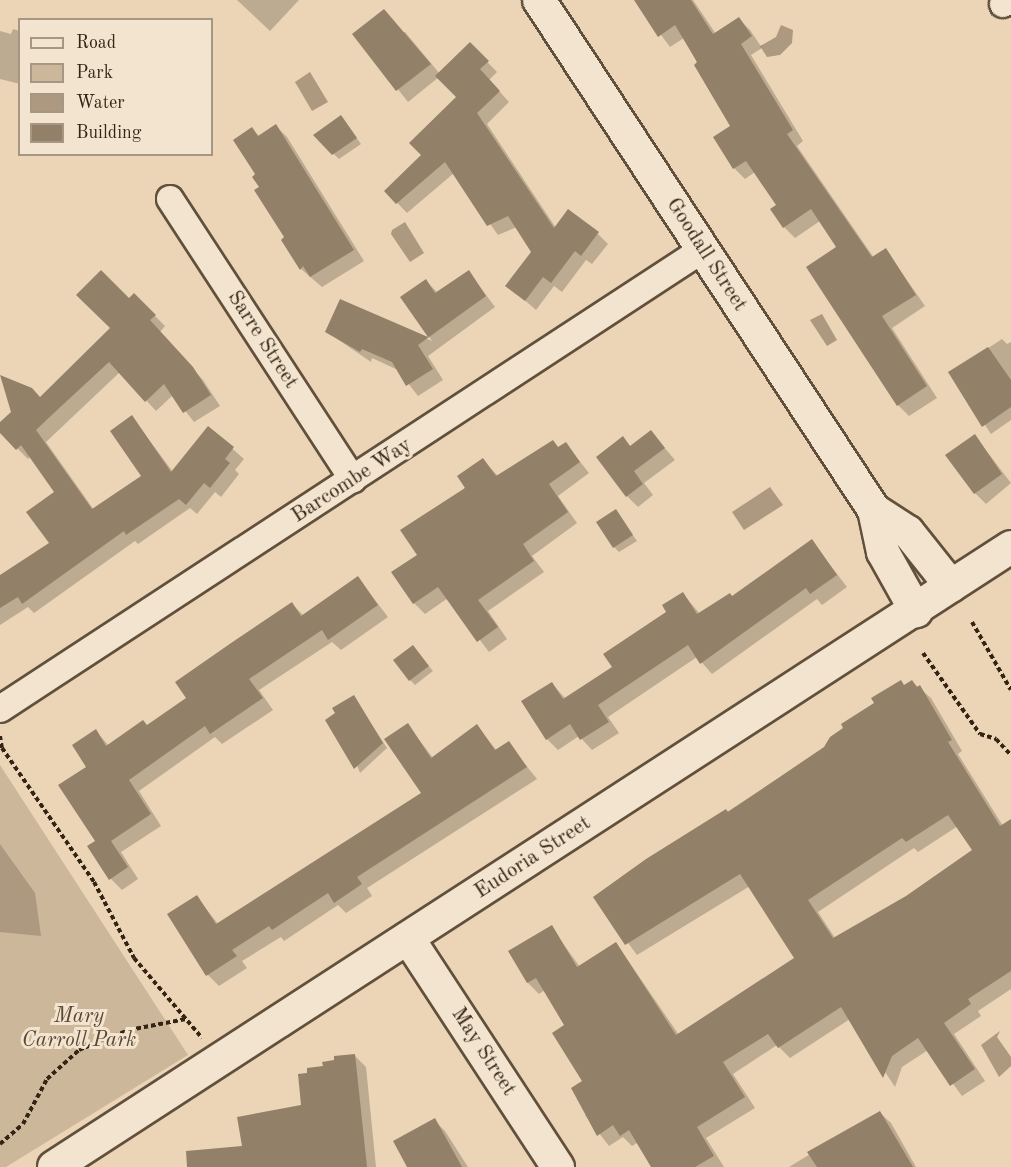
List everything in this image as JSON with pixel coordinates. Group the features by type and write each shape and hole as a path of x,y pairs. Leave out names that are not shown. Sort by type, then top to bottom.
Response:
{"street":[{"name":"Goodall Street","path":"539,0 874,510 883,552 916,611"},
{"name":"Sarre Street","path":"170,199 353,480"},
{"name":"Barcombe Way","path":"0,709 702,250"},
{"name":"Goodall Street","path":"874,510 908,532 951,586"},
{"name":"Eudoria Street","path":"54,1167 916,611 1011,547"},
{"name":"May Street","path":"408,938 558,1167"}],"path":[{"path":"972,622 1011,690"},
{"path":"923,653 980,734 996,739 1011,755"},
{"path":"0,736 2,748 94,882 134,958 206,1042"},
{"path":"0,1144 23,1124 47,1079 79,1050 129,1030 186,1019"}],"green space":[{"name":"Mary Carroll Park","path":"0,765 188,1055 6,1167 0,1167"}],"water":[{"path":"781,25 793,30 792,43 780,55 767,57 760,46 776,37"},
{"path":"310,72 328,102 312,111 295,82"},
{"path":"405,222 424,253 410,262 391,234 392,230"},
{"path":"822,314 837,340 827,346 810,320"},
{"path":"770,487 783,505 744,530 732,512"},
{"path":"0,844 35,893 41,936 0,932"},
{"path":"1000,1031 997,1037 1011,1057 1011,1066 999,1077 981,1045"}],"building":[{"path":"634,0 691,0 713,34 739,17 752,36 741,44 793,130 787,134 872,257 886,248 916,295 882,316 927,386 897,406 806,267 836,247 811,209 783,228 770,209 776,205 746,161 733,169 713,137 730,126 694,65 697,62 675,25 658,37"},
{"path":"384,9 431,64 396,91 352,34"},
{"path":"470,42 489,61 480,69 500,91 477,113 554,228 568,209 599,232 581,256 575,251 551,283 543,277 525,301 505,286 531,252 508,216 487,226 445,162 396,204 384,191 421,155 409,143 456,97 435,76"},
{"path":"341,115 357,138 332,155 313,135"},
{"path":"276,124 354,250 310,277 303,266 300,270 281,240 284,237 254,190 259,187 252,177 255,174 233,140 252,127 258,136"},
{"path":"101,270 129,298 134,293 156,315 150,320 193,367 211,395 183,413 164,384 145,402 109,362 36,430 92,509 141,476 110,431 132,415 171,472 208,426 234,447 225,459 230,463 210,488 204,483 186,505 179,499 126,535 124,531 22,604 18,597 0,608 0,575 49,543 26,512 54,492 21,445 16,450 0,433 0,422 11,412 0,375 32,388 40,397 110,328 76,295"},
{"path":"469,270 486,296 418,345 433,369 406,386 392,362 362,349 360,352 325,332 340,299 428,337 400,297 426,279 435,293"},
{"path":"988,347 1011,380 1011,407 982,427 948,372"},
{"path":"651,430 665,448 634,471 643,484 626,497 596,457 623,436 630,446"},
{"path":"975,434 1002,474 974,494 945,455"},
{"path":"553,440 558,447 566,442 580,462 549,484 568,512 523,544 534,561 478,600 498,627 477,642 438,587 413,604 391,572 417,555 400,530 465,488 457,476 483,458 496,476"},
{"path":"616,509 633,535 613,548 596,522"},
{"path":"812,539 837,575 810,594 806,588 700,664 688,645 598,705 609,722 580,740 570,724 546,740 521,701 552,682 563,699 612,667 603,654 666,612 662,605 683,592 697,614 730,593 732,596"},
{"path":"358,576 378,605 328,640 322,630 249,679 263,698 210,734 205,726 129,780 151,814 111,841 128,867 109,880 87,846 95,841 58,785 86,767 72,745 96,729 106,746 143,720 147,725 186,698 175,682 292,602 301,616"},
{"path":"413,645 429,666 409,681 393,660"},
{"path":"901,680 904,685 912,680 917,687 920,685 952,740 948,742 1000,826 1011,819 1011,971 968,999 971,1004 944,1023 975,1069 950,1086 918,1038 892,1056 883,1078 841,1007 778,1048 768,1034 723,1062 745,1097 697,1127 714,1156 695,1167 651,1167 629,1130 620,1136 613,1125 597,1136 571,1088 582,1081 552,1033 564,1025 536,978 527,983 508,951 552,925 577,967 616,942 676,1035 794,958 740,874 625,945 593,897 646,859 726,809 728,812 824,747 830,737 843,728 841,724 874,703 871,698","holes":["948,815 972,850 906,896 833,938 808,900 902,838 906,842"]},
{"path":"354,695 383,743 354,769 325,720 335,713 332,708"},
{"path":"408,723 431,758 477,724 495,750 509,741 527,767 357,877 362,884 334,903 328,893 272,930 269,926 232,950 237,956 206,976 167,914 197,895 216,924 421,793 384,739"},
{"path":"355,1054 367,1167 187,1167 186,1151 242,1146 237,1117 301,1105 298,1074 307,1073 307,1068 323,1066 322,1062 334,1060 334,1056"},
{"path":"880,1111 913,1167 817,1167 807,1152"},
{"path":"435,1118 462,1167 407,1167 393,1141"}]}
